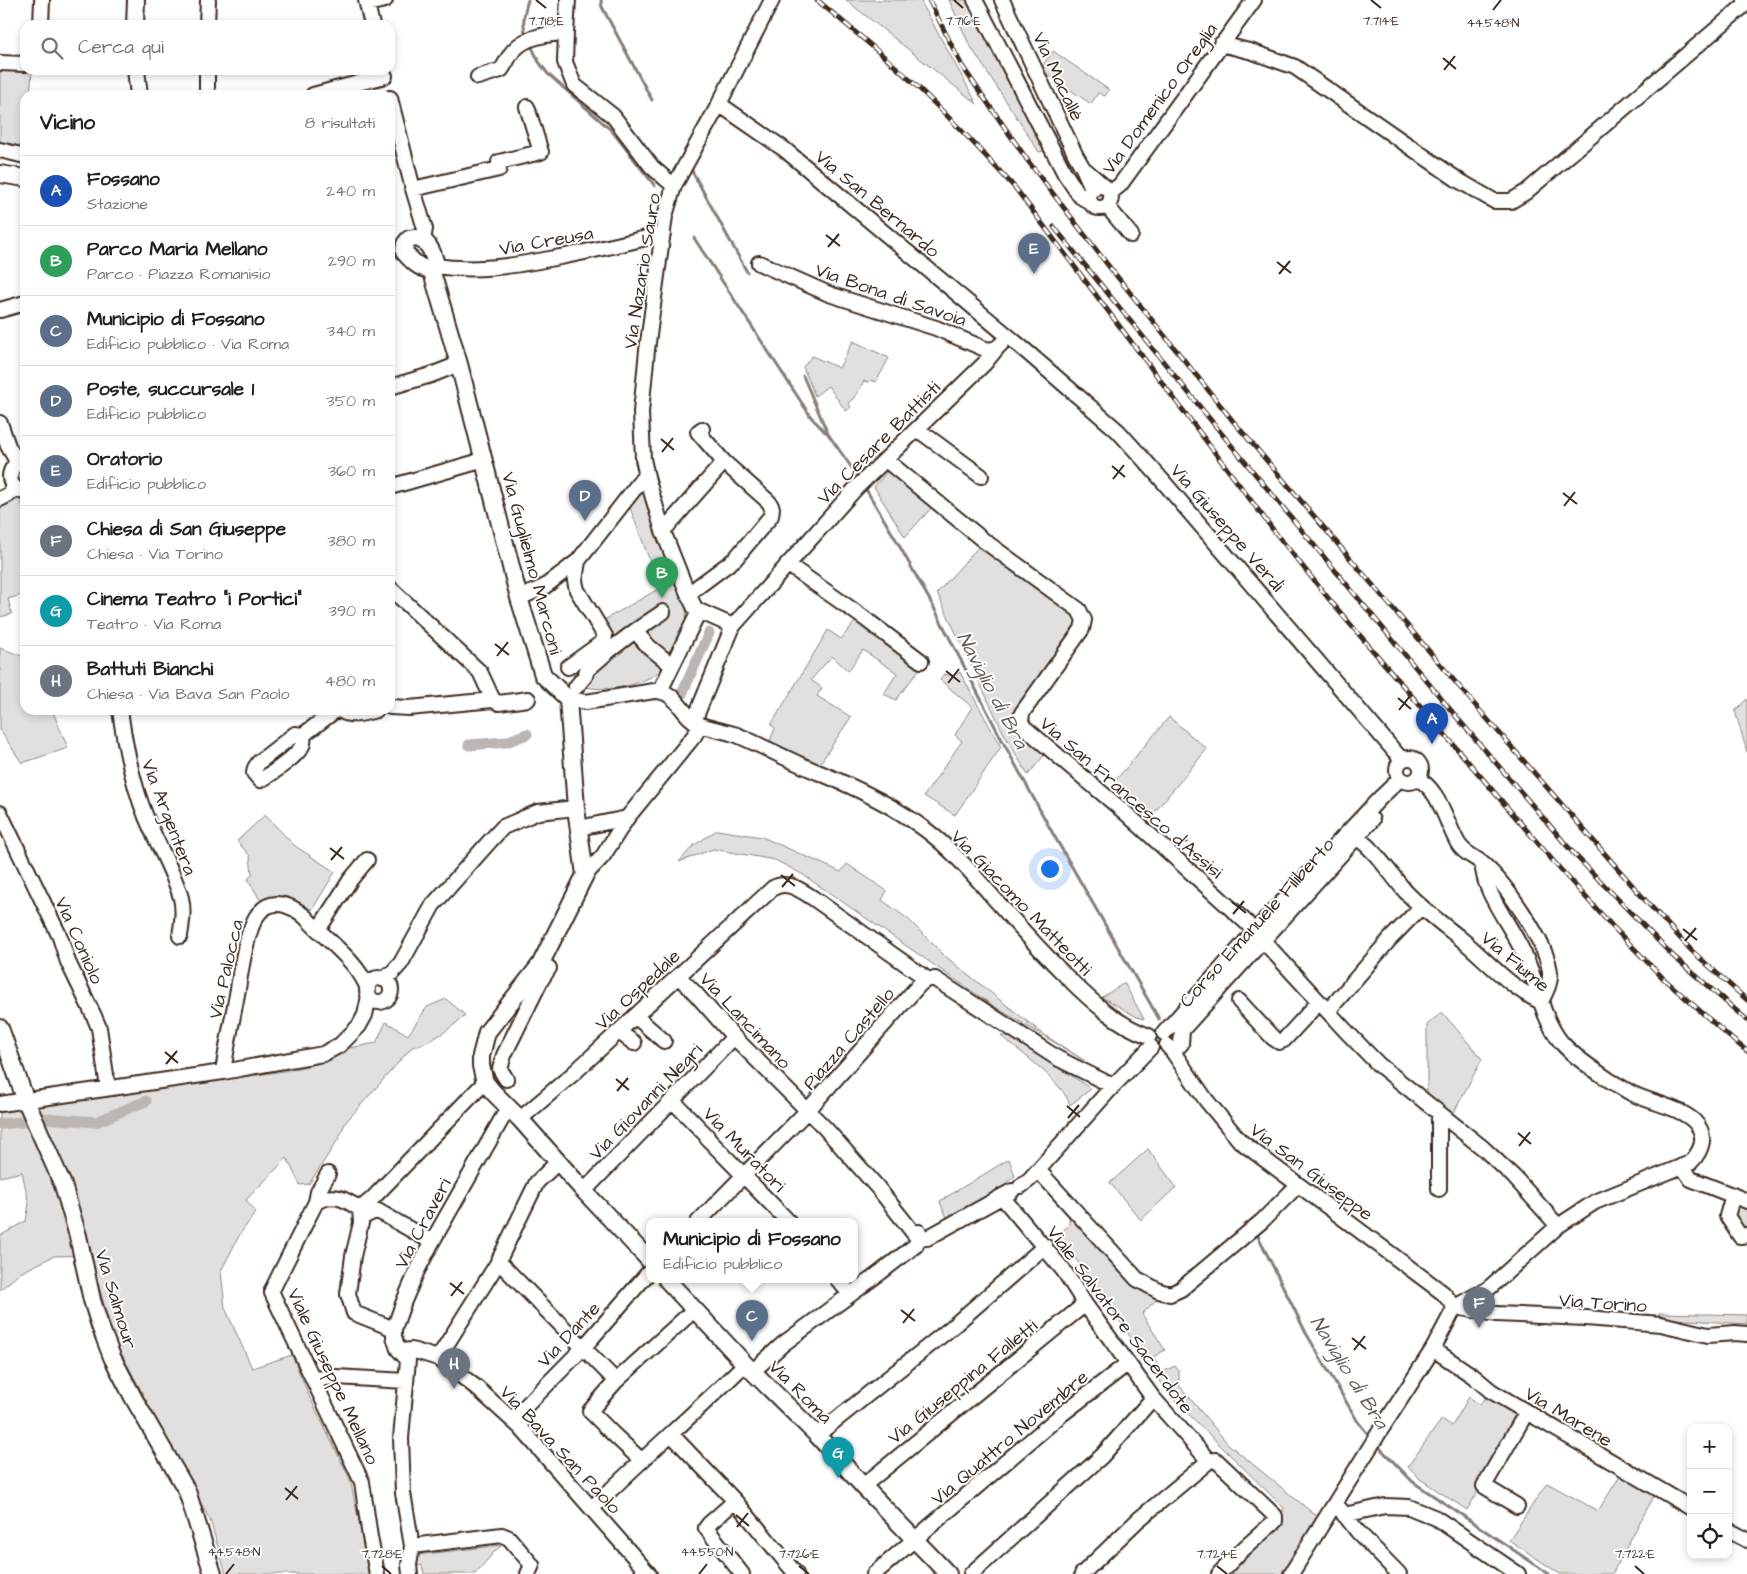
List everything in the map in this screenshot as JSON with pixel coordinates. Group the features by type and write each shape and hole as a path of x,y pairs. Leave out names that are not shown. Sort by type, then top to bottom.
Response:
{"main road":[{"path":"136,0 136,20"},
{"path":"137,75 138,90"},
{"path":"0,174 20,177"},
{"path":"423,240 419,238 397,245 424,270 432,268"},
{"name":"Via Guglielmo Marconi","path":"423,240 434,256 432,268 459,364 519,598 543,675 572,693"},
{"path":"572,693 576,808 585,874 540,965 487,1032 481,1056 481,1066 485,1082 493,1092 646,1257"},
{"name":"Via Salmour","path":"0,1028 26,1101 63,1185 78,1236 92,1300 112,1357 187,1491 213,1574"},
{"name":"Via Roma","path":"671,1283 948,1574"}],"street":[{"path":"41,20 42,0"},
{"path":"207,20 208,0"},
{"path":"371,20 366,2 385,0"},
{"path":"568,0 565,62 574,85 613,116 652,167 674,186"},
{"name":"Via Nazario Sauro","path":"699,611 695,608 688,594 663,531 646,474 642,452 641,412 662,234 674,186 719,104 772,0"},
{"path":"975,0 1065,174 1080,196 1101,196 1131,235"},
{"name":"Via Macallè","path":"1002,0 1076,156 1101,196"},
{"name":"Via Domenico Oreglia","path":"1101,196 1120,185 1254,0"},
{"path":"1221,44 1253,52 1295,67 1458,180 1494,201 1511,201 1526,192 1747,2"},
{"path":"478,77 501,70 514,49 529,40 566,32"},
{"path":"0,63 20,64"},
{"path":"207,75 207,90"},
{"path":"329,90 378,75"},
{"path":"385,75 388,90"},
{"name":"Via San Bernardo","path":"719,104 784,149 1008,336"},
{"path":"413,189 499,168 499,162 541,152 526,107"},
{"path":"395,116 425,229 423,240"},
{"path":"0,150 20,155"},
{"name":"Via Creusa","path":"432,268 478,270 502,267 615,246 662,234"},
{"name":"Via Bona di Savoia","path":"759,263 829,294 936,328 985,349 998,348"},
{"path":"0,310 20,304"},
{"path":"998,348 1008,336"},
{"name":"Via Giuseppe Verdi","path":"1008,336 1118,431 1402,760"},
{"name":"Via Cesare Battisti","path":"585,874 603,856 628,818 694,736 697,723 733,626 862,482 984,364 998,348"},
{"path":"395,386 459,364"},
{"path":"0,423 8,446 20,460"},
{"path":"688,594 734,559 771,516 772,508 769,502 724,462 698,432 702,429"},
{"path":"918,429 981,476"},
{"path":"395,487 484,460"},
{"name":"Via San Francesco d'Assisi","path":"886,460 983,540 1079,610 1084,620 1082,629 1022,713 1021,722 1024,728 1129,816 1260,936"},
{"path":"663,531 724,462"},
{"path":"20,463 14,466 10,475 12,484 20,490"},
{"path":"519,598 544,588 578,561 646,474"},
{"path":"0,499 20,490"},
{"path":"578,561 575,581 577,590 605,636 607,646"},
{"path":"787,564 921,661"},
{"path":"395,593 480,672 493,700"},
{"path":"660,691 699,611 733,626"},
{"path":"568,667 635,631 663,612"},
{"path":"635,631 648,646 669,662"},
{"path":"607,646 587,670 585,676 572,693 586,702 660,691 671,696 697,723"},
{"path":"395,706 410,708 439,704 493,700 498,703 528,699"},
{"name":"Via Argentera","path":"121,715 131,775 146,818 165,858 181,899 183,917 180,936"},
{"path":"303,735 331,715"},
{"name":"Via Giacomo Matteotti","path":"697,723 736,735 846,783 886,803 926,830 958,858 1039,949 1092,1002 1150,1042"},
{"path":"1417,780 1421,772 1420,764 1410,758 1402,760 1397,769 1400,779 1407,782 1417,780 1423,782 1435,795 1463,849 1482,863 1511,894 1530,924 1548,962 1550,975 1547,990 1541,1002"},
{"name":"Corso Emanuele Filiberto","path":"1168,1043 1260,936 1353,835 1380,798 1400,779"},
{"path":"0,1104 223,1072 323,1054 340,1045 359,1026 377,989 398,976 401,962 433,906 503,827 538,812 576,808"},
{"name":"Via Coniolo","path":"0,813 60,937 68,962 99,1028 108,1088"},
{"path":"579,828 628,818"},
{"name":"Corso Emanuele Filiberto","path":"1353,835 1372,820"},
{"name":"Via Fiume","path":"1353,835 1421,906 1514,986 1541,1002 1547,1021 1562,1042 1578,1057 1632,1094 1684,1114 1694,1121 1700,1129 1702,1146 1694,1159 1682,1166"},
{"path":"318,930 351,879 367,860"},
{"path":"1482,863 1487,886 1524,952 1541,1002"},
{"name":"Via Ospedale","path":"514,1113 549,1096 773,888 780,885 791,886 813,898 927,979"},
{"name":"Via Palocca","path":"223,1072 244,956 255,918 260,911 268,906 284,905 303,914 377,989"},
{"path":"1239,1001 1273,1038 1279,1042 1284,1040 1323,1007 1421,906"},
{"path":"1260,936 1344,1030 1378,1064 1483,1148 1514,1177 1558,1226"},
{"name":"Corso Emanuele Filiberto","path":"1168,1043 1181,1044 1182,1030 1260,936"},
{"path":"506,1079 500,1069 504,1055 541,980 549,968"},
{"name":"Via Lancimano","path":"678,976 734,1037 808,1111"},
{"path":"927,979 935,979 1057,1058 1114,1086"},
{"name":"Piazza Castello","path":"918,1235 808,1111 920,984 927,979"},
{"path":"635,1016 664,1041"},
{"path":"592,1508 641,1460 749,1367 916,1245 918,1235 927,1238 1012,1192 1038,1170 1114,1086 1150,1042 1156,1031 1168,1043"},
{"path":"619,1032 634,1043"},
{"name":"Via Giovanni Negri","path":"584,1191 734,1037"},
{"name":"Via San Giuseppe","path":"1168,1043 1206,1100 1240,1141 1442,1294 1455,1307"},
{"path":"409,1569 412,1546 403,1493 400,1438 406,1381 404,1356 394,1337 394,1329 354,1313 348,1294 352,1256 360,1214 485,1082"},
{"name":"Via Muratori","path":"673,1101 785,1218"},
{"path":"702,1218 808,1111"},
{"name":"Via Craveri","path":"394,1329 416,1270 514,1113"},
{"path":"1439,1114 1439,1189"},
{"path":"404,1356 412,1350 438,1358 498,1261 537,1182 558,1162"},
{"path":"1291,1574 1380,1430 1433,1349 1455,1307 1484,1292 1558,1226 1595,1202 1682,1166 1691,1179 1747,1201"},
{"path":"1038,1170 1132,1274 1159,1292 1170,1294 1181,1289 1262,1221 1298,1185"},
{"path":"316,1202 318,1192 328,1174"},
{"name":"Viale Salvatore Sacerdote","path":"1012,1192 1084,1304 1152,1398 1209,1461 1216,1460 1275,1516 1275,1521 1240,1552 1219,1574"},
{"path":"1733,1195 1727,1216 1740,1236 1747,1235"},
{"path":"316,1202 324,1198 336,1196 345,1199 360,1214"},
{"name":"Viale Giuseppe Mellano","path":"316,1202 272,1293 362,1482 377,1574"},
{"path":"360,1214 378,1211 432,1242"},
{"path":"817,1435 951,1328 1045,1246"},
{"path":"498,1261 616,1380"},
{"name":"Via Dante","path":"512,1420 584,1346 646,1276"},
{"path":"841,1283 850,1294"},
{"path":"1484,1292 1486,1307 1490,1313"},
{"name":"Via Giuseppina Falletti","path":"863,1486 1084,1304"},
{"name":"Via Torino","path":"1455,1307 1490,1313 1661,1324 1708,1335 1747,1334"},
{"path":"641,1460 590,1410 616,1380 695,1309"},
{"name":"Via Marene","path":"1433,1349 1473,1376 1491,1391 1526,1413 1687,1506"},
{"name":"Via Bava San Paolo","path":"438,1358 477,1388 512,1420 649,1574"},
{"name":"Via Quattro Novembre","path":"874,1574 1062,1414 1127,1364"},
{"path":"314,1379 336,1377 406,1381"},
{"path":"971,1574 1102,1456 1152,1398"},
{"path":"1517,1506 1484,1486 1526,1413"},
{"path":"671,1434 735,1501 796,1574"},
{"path":"1082,1574 1138,1520 1209,1461"},
{"path":"735,1501 706,1528 742,1574"},
{"path":"1334,1503 1358,1532 1399,1574"},
{"path":"1344,1515 1385,1506 1409,1507 1436,1518 1518,1574"},
{"path":"1732,1532 1747,1540"},
{"path":"412,1546 502,1535 509,1538 532,1565 528,1574"}],"shaded area":[{"path":"846,0 920,0 977,104"},
{"path":"949,0 968,0 1049,150 1039,152 969,44"},
{"path":"1053,51 1109,90 1105,96 1098,93 1091,104 1040,69"},
{"path":"0,71 20,72 20,75 32,75 30,90 20,90 20,149 0,143"},
{"path":"853,341 889,358 876,382 871,380 869,382 864,381 854,398 848,403 851,407 846,411 828,386 815,396 803,367 812,356 839,368"},
{"path":"889,469 934,505 905,537 874,487"},
{"path":"643,493 686,609 686,624 679,646 668,664 644,680 616,688 601,689 575,684 573,677 575,669 614,639 609,629 604,629 599,623 660,588 629,505"},
{"path":"20,499 20,595 8,599 12,614 0,617 0,505"},
{"path":"981,544 1075,616 1075,624 1047,669 1007,723 1046,753 1028,775 1004,734 937,593"},
{"path":"857,619 921,667 896,700 884,694 897,673 863,650 848,671 832,656 811,680 822,688 817,696 851,717 819,765 770,741 775,728 771,725 828,630 841,639"},
{"path":"0,648 20,655 20,715 54,715 68,748 22,763 0,730"},
{"path":"960,672 1001,747 955,815 924,796 962,741 955,735 972,707 940,680 944,674 953,676"},
{"path":"1747,699 1747,752 1735,711"},
{"path":"1169,717 1207,749 1153,814 1115,781"},
{"path":"265,815 295,846 335,872 312,910 288,898 275,897 260,900 248,879 252,874 250,856 237,841"},
{"path":"717,830 762,837 841,872 847,864 887,891 882,900 908,919 945,956 1043,1034 1085,1061 992,1005 802,874 775,860 713,849 679,862 693,846"},
{"path":"1124,983 1144,1019 1102,997"},
{"path":"446,999 465,1015 441,1034 412,1047 345,1123 339,1138 309,1184 300,1185 287,1158 246,1200 256,1212 240,1234 221,1271 225,1308 252,1368 292,1355 310,1398 350,1479 370,1574 226,1574 210,1520 114,1340 90,1255 54,1256 20,1273 0,1290 0,1236 26,1221 29,1204 22,1172 0,1177 0,1112 284,1071 317,1064 344,1049 376,1043 386,1022 408,1035 427,1007"},
{"path":"1442,1012 1482,1059 1452,1116 1427,1097 1427,1025"},
{"path":"1012,1035 1091,1089 1070,1105 1066,1096 1050,1077 1001,1036"},
{"path":"1148,1149 1176,1187 1141,1220 1110,1183"},
{"path":"1009,1159 1015,1176 1006,1185 947,1217 940,1201"},
{"path":"1055,1194 1159,1297 1142,1314 1165,1350 1153,1357 1162,1372 1175,1366 1179,1371 1179,1385 1228,1444 1314,1514 1319,1516 1285,1574 1229,1574 1250,1553 1248,1549 1279,1520 1284,1508 1168,1394 1102,1294 1058,1235 1069,1225 1069,1217 1050,1196"},
{"path":"1736,1202 1747,1207 1747,1229 1739,1226 1733,1215"},
{"path":"1659,1313 1747,1315 1747,1324 1658,1318"},
{"path":"1487,1394 1521,1416 1467,1510 1420,1479 1408,1466 1442,1419 1452,1426 1469,1397 1480,1405"},
{"path":"1622,1473 1655,1494 1612,1574 1560,1574 1509,1540 1547,1483 1598,1511"},
{"path":"502,1545 475,1574 424,1574 422,1565 412,1567 417,1555"}],"waterway":[{"path":"526,36 524,18 528,0"},
{"name":"Naviglio di Bra","path":"601,0 602,7 652,100"},
{"path":"530,43 539,62 548,74 612,131 655,186"},
{"name":"Naviglio di Bra","path":"692,171 747,272"},
{"path":"694,238 811,417 825,432"},
{"name":"Naviglio di Bra","path":"803,376 828,434 859,478"},
{"name":"Naviglio di Bra","path":"864,486 933,606 1052,832 1159,1019"},
{"path":"681,696 709,633"},
{"path":"469,745 506,742 527,734"},
{"path":"44,1118 96,1122 146,1101"},
{"path":"0,1124 23,1122"},
{"name":"Naviglio di Bra","path":"1256,1232 1306,1333 1358,1422 1371,1438"},
{"name":"Naviglio di Bra","path":"1377,1445 1413,1482 1549,1574"}],"railway":[{"path":"817,0 916,85 1016,189 1274,531 1333,604 1560,869 1613,927 1664,979 1747,1051"},
{"path":"929,0 962,66 1028,161 1107,264 1233,421 1475,705 1646,901 1692,951 1747,1000"},
{"path":"1054,227 1222,434 1459,720 1575,855 1672,955 1747,1020"}],"place":[{"name":"Oratorio","path":"1034,274"},
{"name":"Poste, succursale 1","path":"585,521"},
{"name":"Parco Maria Mellano","path":"662,598"},
{"name":"Fossano","path":"1432,744"},
{"name":"Chiesa di San Giuseppe","path":"1479,1328"},
{"name":"Municipio di Fossano","path":"752,1341"},
{"name":"Battuti Bianchi","path":"454,1389"},
{"name":"Cinema Teatro \"i Portici\"","path":"838,1478"}]}
